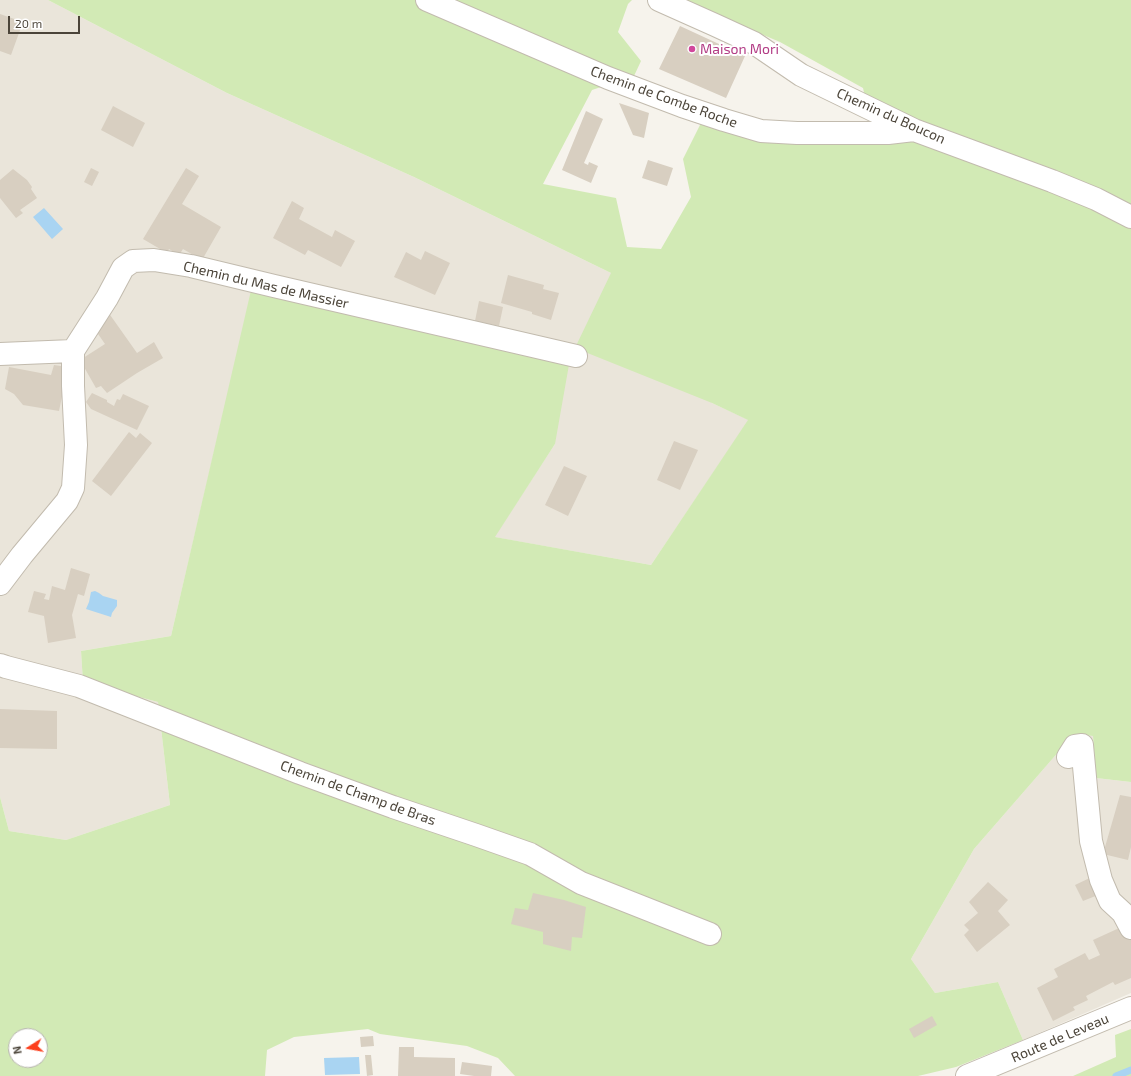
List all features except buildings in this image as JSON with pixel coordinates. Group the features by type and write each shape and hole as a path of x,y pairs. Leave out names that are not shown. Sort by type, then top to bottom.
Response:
{"street":[{"name":"Chemin de Combe Roche","path":"427,0 608,78 682,106 761,131 797,133 888,133 914,130"},
{"name":"Chemin du Boucon","path":"659,0 715,24 754,43 801,75 914,130 1052,181 1096,199 1131,217"},
{"name":"Chemin du Mas de Massier","path":"74,351 107,298 123,268 133,261 154,260 191,266 576,356"},
{"path":"0,354 74,351 76,446 73,488 67,500 0,584"},
{"name":"Chemin de Champ de Bras","path":"0,665 79,686 300,773 392,807 530,854 581,883 710,934"},
{"path":"1068,757 1075,746 1082,745 1091,841 1101,880 1110,901 1123,913 1131,928"},
{"name":"Route de Leveau","path":"967,1076 1131,1008"}],"shaded area":[{"path":"0,0 48,0 227,93 414,177 611,273 712,403 749,420 651,565 494,537 555,444 253,286 171,636 81,651 83,682 158,702 170,805 66,840 9,831 0,797"},
{"path":"1074,734 1093,736 1096,778 1131,782 1131,993 1023,1040 998,982 935,993 911,959 974,849"}],"green space":[{"path":"48,0 632,0 628,4 618,32 641,61 634,76 592,90 543,184 616,198 627,247 661,249 691,197 683,159 701,123 875,142 863,88 780,42 680,0 1131,0 1131,782 1096,778 1093,736 1074,734 974,849 911,959 935,993 998,982 1023,1040 956,1067 918,1076 515,1076 498,1058 467,1046 380,1034 368,1029 294,1037 267,1050 265,1076 0,1076 0,797 9,831 66,840 170,805 158,702 83,682 81,651 171,636 252,286 570,359 555,444 495,537 651,565 748,420 712,403 575,348 611,273 414,177 227,93"},
{"path":"1131,1029 1131,1076 1073,1076 1116,1057 1115,1035"}],"water":[{"path":"44,208 63,229 52,239 33,217"},
{"path":"95,591 103,596 117,600 117,606 111,617 86,609 91,592"},
{"path":"359,1057 360,1074 325,1075 324,1058"}],"waterway":[{"path":"1116,1076 1131,1070"}],"place":[{"name":"Maison Mori","path":"692,49"}]}
